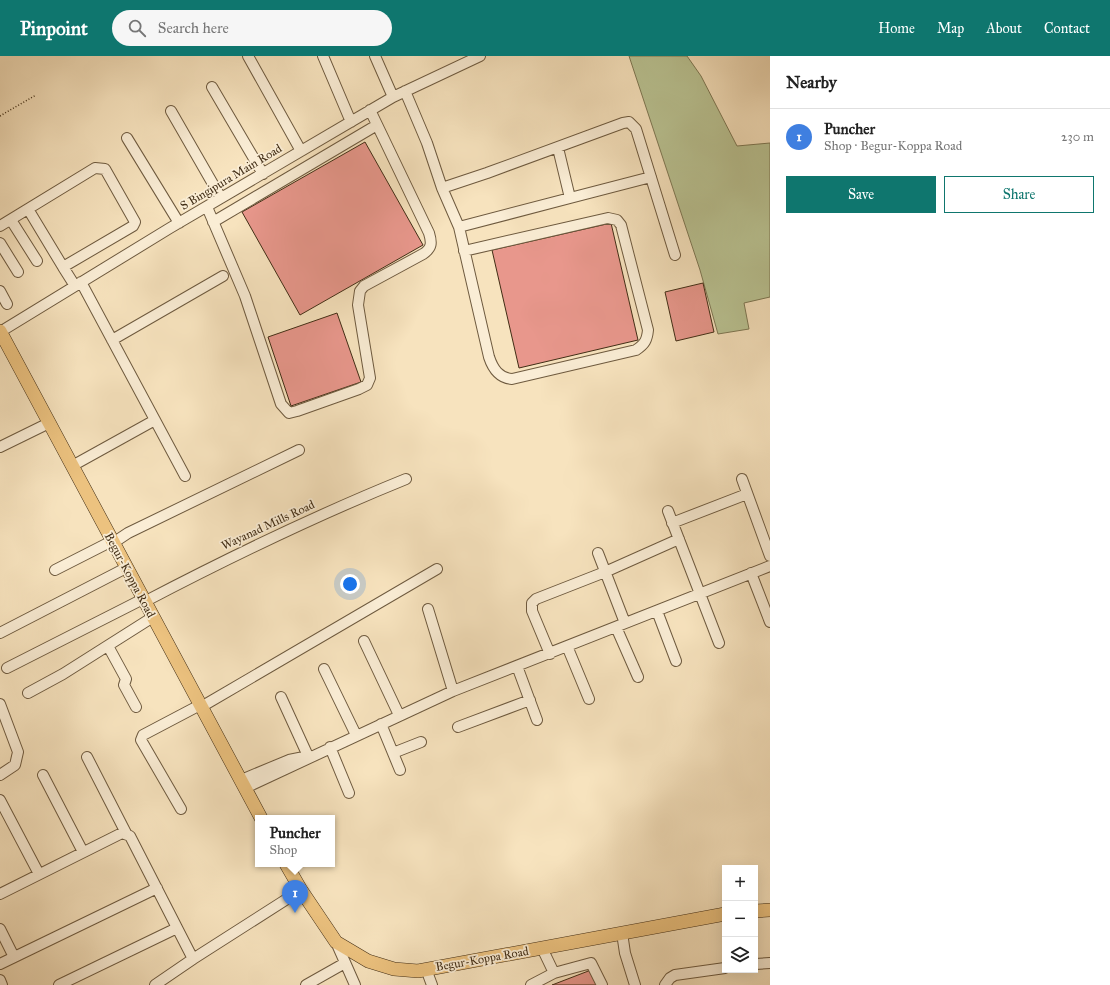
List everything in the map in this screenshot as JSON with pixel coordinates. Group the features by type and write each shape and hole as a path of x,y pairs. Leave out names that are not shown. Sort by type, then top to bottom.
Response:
{"main road":[{"name":"Begur-Koppa Road","path":"0,331 259,815"},
{"name":"Begur-Koppa Road","path":"288,867 301,890 336,942 368,961 394,969 418,971 722,915"},
{"path":"758,911 770,910"}],"street":[{"path":"248,56 301,151"},
{"path":"323,56 351,122"},
{"path":"375,56 393,97"},
{"name":"S Bingipura Main Road","path":"0,331 370,110 405,91 480,56"},
{"path":"212,87 263,174"},
{"path":"405,91 442,188 459,227 464,251 489,357 497,372 504,378 512,379 636,350 643,346 647,339 648,330 622,230 617,220 608,218 464,251"},
{"path":"206,207 245,296 280,404 285,410 289,413 303,410 359,389 367,384 370,378 358,305 360,291 364,286 423,254 429,250 431,244 429,233 370,110"},
{"path":"170,111 221,198"},
{"path":"442,188 629,122 636,129 675,255"},
{"path":"213,222 377,125"},
{"path":"127,138 179,223"},
{"path":"558,148 570,198"},
{"path":"0,226 95,168 105,169 135,222 133,226 63,268"},
{"path":"459,227 651,177"},
{"path":"28,209 63,268 78,284 112,340 185,476"},
{"path":"11,220 36,261"},
{"path":"0,243 18,272"},
{"path":"112,340 223,276"},
{"path":"0,292 7,304"},
{"path":"72,466 155,420"},
{"path":"0,447 49,424"},
{"path":"55,570 299,450"},
{"name":"Wayanad Mills Road","path":"7,668 213,566 323,514 406,479"},
{"path":"742,480 770,556"},
{"path":"672,522 748,494"},
{"path":"668,511 719,643"},
{"path":"550,654 532,611 532,603 536,599 605,572 679,539"},
{"path":"598,553 638,677"},
{"path":"243,784 294,766 311,756 453,691 770,566"},
{"path":"0,633 126,568"},
{"path":"181,809 141,740 143,735 201,706 436,569"},
{"path":"751,573 770,622"},
{"path":"428,609 453,691"},
{"path":"656,611 676,661"},
{"path":"28,693 108,646 153,617"},
{"path":"364,641 399,715"},
{"path":"108,646 126,678 124,685 136,707"},
{"path":"567,646 589,699"},
{"path":"517,666 537,720"},
{"path":"324,669 356,735"},
{"path":"281,697 311,756"},
{"path":"458,727 530,700"},
{"path":"0,704 18,752 15,765 0,775"},
{"path":"380,724 400,770"},
{"path":"393,753 421,742"},
{"path":"330,748 349,793"},
{"path":"87,757 126,833 130,836 193,959"},
{"path":"43,775 83,852"},
{"path":"0,800 39,874"},
{"path":"0,894 122,833 126,833"},
{"path":"0,964 157,888"},
{"path":"155,985 301,890"},
{"path":"59,985 177,928"},
{"path":"0,929 14,957"},
{"path":"622,933 625,953 635,985"},
{"path":"336,942 355,985"},
{"path":"542,948 554,973"},
{"path":"306,985 345,963"},
{"path":"530,985 554,973 591,963 602,985"},
{"path":"758,964 770,963"},
{"path":"665,985 670,978 675,975 722,968"},
{"path":"426,969 432,985"},
{"path":"0,980 2,985"}],"path":[{"path":"0,116 36,95"}],"green space":[{"path":"629,56 687,56 701,76 737,146 770,143 770,297 744,303 749,329 718,334 700,270"}],"building":[{"path":"365,142 423,245 300,315 242,212"},
{"path":"611,223 638,340 519,368 492,250"},
{"path":"703,283 714,332 676,341 665,292"},
{"path":"337,313 361,382 291,406 268,337"},
{"path":"591,970 597,985 552,985"}],"place":[{"name":"Puncher","path":"295,913"}]}
